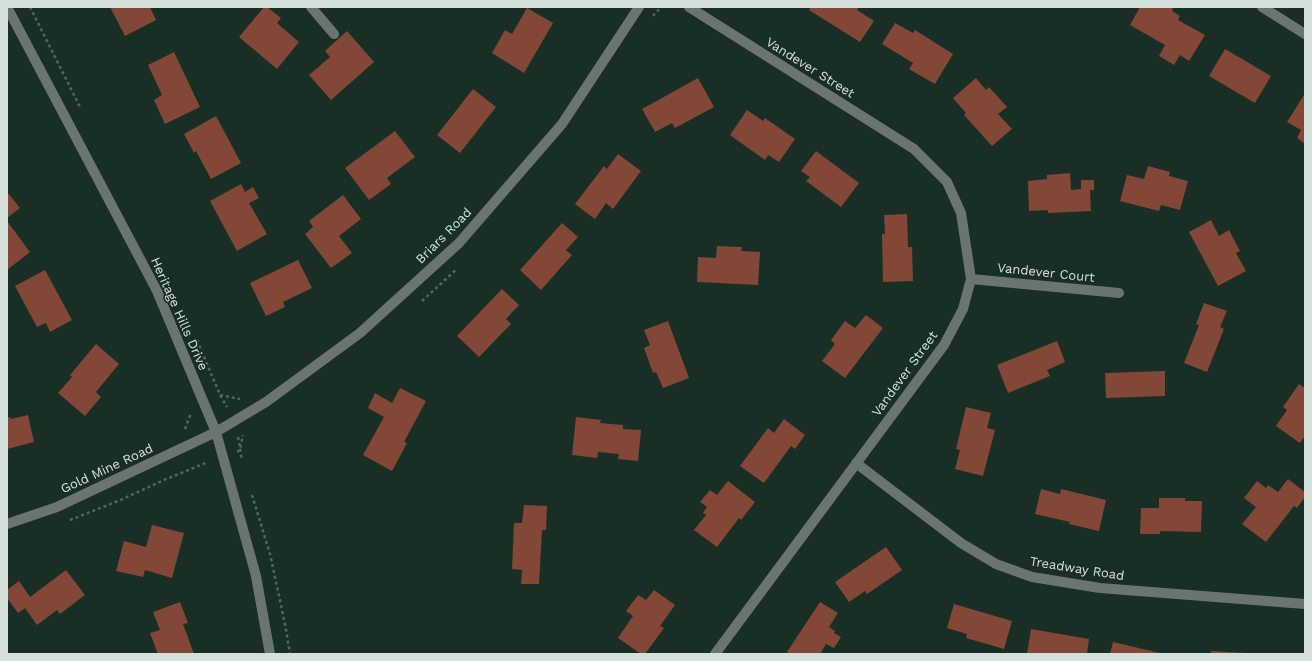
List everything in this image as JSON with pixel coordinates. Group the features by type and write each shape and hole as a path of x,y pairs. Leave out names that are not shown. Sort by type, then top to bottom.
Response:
{"street":[{"name":"Heritage Hills Drive","path":"7,7 157,291 216,432 256,576 270,654"},
{"path":"311,7 334,34"},
{"name":"Briars Road","path":"216,432 266,402 360,333 459,243 562,124 640,7"},
{"name":"Vandever Street","path":"689,7 914,149 947,182 961,213 971,279 963,309 944,345 715,654"},
{"path":"1262,7 1305,34"},
{"name":"Vandever Court","path":"971,279 1119,293"},
{"name":"Gold Mine Road","path":"7,524 57,507 216,432"},
{"name":"Treadway Road","path":"856,463 961,543 996,564 1032,577 1100,588 1305,604"}],"path":[{"path":"220,395 241,399"}],"building":[{"path":"110,7 150,7 156,20 125,36"},
{"path":"264,7 267,7 281,18 277,23 299,42 277,69 239,37"},
{"path":"811,7 859,7 857,10 874,21 860,42 809,10"},
{"path":"1140,7 1171,7 1173,9 1172,11 1180,16 1178,20 1205,35 1189,61 1180,55 1174,65 1159,56 1165,45 1130,25"},
{"path":"527,8 553,23 524,73 492,53 505,30 512,34"},
{"path":"895,23 913,33 915,30 953,54 935,84 909,69 913,63 882,44"},
{"path":"347,31 374,62 331,100 309,75 330,57 325,51"},
{"path":"1225,49 1271,76 1255,103 1209,76"},
{"path":"174,52 200,107 165,124 154,100 162,95 148,65"},
{"path":"698,78 714,107 675,128 672,123 655,132 642,109"},
{"path":"976,78 986,90 989,87 1007,107 998,114 1012,129 992,146 964,115 966,113 953,98"},
{"path":"473,89 496,107 460,153 437,135"},
{"path":"1304,95 1305,144 1297,138 1301,130 1287,122"},
{"path":"747,110 763,121 765,118 795,139 779,162 768,155 765,160 730,135"},
{"path":"216,116 241,163 211,179 196,151 194,153 184,134"},
{"path":"395,131 415,157 387,178 391,184 369,200 345,168"},
{"path":"816,151 859,183 841,207 806,181 810,177 801,171"},
{"path":"618,154 641,171 613,209 606,203 595,219 575,204 604,166 607,169"},
{"path":"1148,166 1170,172 1169,176 1188,181 1180,210 1161,205 1159,211 1120,201 1127,175 1144,179"},
{"path":"1070,173 1071,190 1081,189 1081,180 1094,180 1094,190 1090,190 1091,211 1048,213 1048,210 1029,211 1028,181 1047,179 1047,175"},
{"path":"241,184 245,192 253,187 259,198 249,203 267,234 237,251 210,201"},
{"path":"9,194 20,208 7,218 7,195"},
{"path":"343,195 361,219 339,236 352,253 331,268 305,234 313,227 309,221"},
{"path":"907,214 908,247 912,247 913,281 883,282 882,234 885,234 884,215"},
{"path":"1211,220 1219,236 1229,230 1240,251 1236,253 1246,271 1218,286 1189,232"},
{"path":"7,221 30,252 7,270"},
{"path":"562,223 578,237 566,250 572,255 541,290 520,270"},
{"path":"717,246 742,247 741,251 760,252 758,285 697,282 698,257 716,258"},
{"path":"298,260 312,288 283,302 285,307 266,316 250,283"},
{"path":"45,270 72,320 50,332 46,323 37,327 15,286"},
{"path":"502,289 519,305 506,319 511,324 479,357 457,336"},
{"path":"1204,303 1227,311 1220,327 1224,329 1207,372 1184,363 1199,325 1196,324"},
{"path":"866,315 883,328 845,378 822,361 835,344 831,340 845,321 855,328"},
{"path":"668,321 689,378 663,388 656,372 653,373 644,348 650,345 644,330"},
{"path":"1057,341 1065,362 1047,370 1050,376 1008,393 997,365"},
{"path":"96,344 119,364 96,392 101,397 85,416 58,393 72,377 70,375"},
{"path":"1165,371 1165,396 1106,398 1105,373"},
{"path":"1299,384 1305,388 1305,436 1300,443 1276,426 1287,410 1283,407"},
{"path":"400,388 426,401 404,442 407,443 392,471 363,455 384,417 368,408 375,393 392,403"},
{"path":"966,407 991,413 987,428 995,430 983,476 955,469 960,450 956,449"},
{"path":"28,415 34,442 7,449 7,418 10,417 11,419"},
{"path":"576,417 601,420 600,423 623,425 623,429 641,430 638,461 618,459 619,454 598,452 597,458 572,455"},
{"path":"784,419 805,435 795,449 791,446 764,483 740,466 768,428 774,433"},
{"path":"1288,479 1305,492 1305,497 1297,508 1294,506 1266,542 1242,524 1256,507 1244,498 1257,481 1266,488 1268,485 1278,492"},
{"path":"728,481 755,502 741,520 739,518 717,547 694,530 706,515 703,513 707,507 700,502 710,490 717,495"},
{"path":"1041,489 1060,494 1061,489 1106,500 1099,531 1069,524 1070,522 1035,514"},
{"path":"1159,498 1185,498 1185,501 1202,501 1201,532 1160,531 1160,534 1140,534 1141,508 1159,508"},
{"path":"524,505 547,506 546,530 542,530 539,584 521,584 522,570 512,569 514,523 522,523"},
{"path":"152,525 184,533 172,578 145,570 143,577 116,571 124,541 146,547"},
{"path":"886,547 902,570 867,594 865,591 849,602 835,582"},
{"path":"66,570 85,595 60,614 57,610 37,625 25,608 18,613 7,598 7,590 19,581 30,597"},
{"path":"654,590 675,605 660,626 664,628 645,654 641,654 618,638 633,616 626,611 638,595 646,600"},
{"path":"180,602 188,623 183,624 194,654 158,654 150,633 160,630 153,612"},
{"path":"820,602 838,613 829,627 835,631 834,633 841,637 834,648 826,644 820,654 790,654 787,652"},
{"path":"954,604 1012,621 1004,649 966,638 967,634 947,628"},
{"path":"1031,629 1089,639 1087,654 1027,654"},
{"path":"1113,642 1160,653 1160,654 1110,654"},
{"path":"1211,651 1246,653 1246,654 1211,654"}]}
